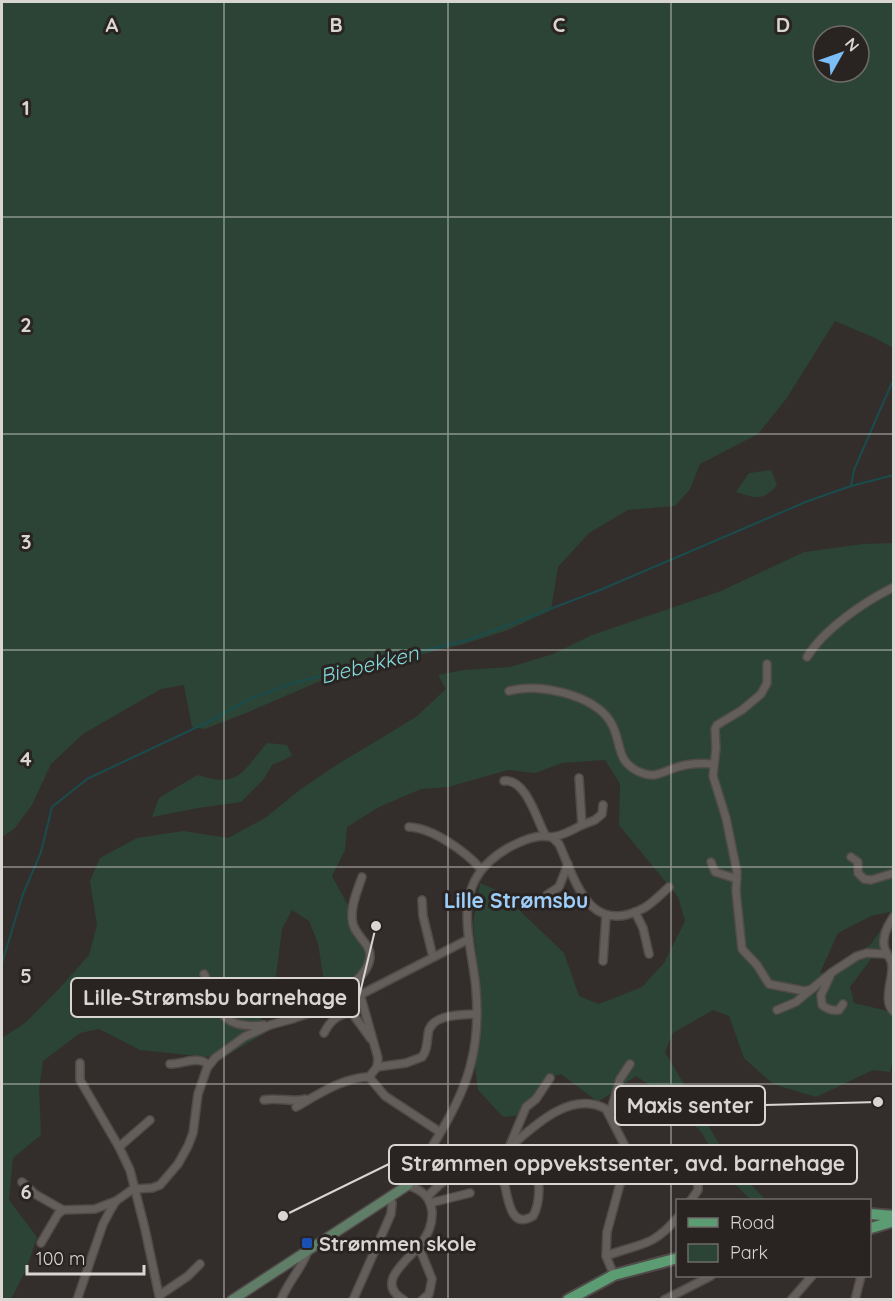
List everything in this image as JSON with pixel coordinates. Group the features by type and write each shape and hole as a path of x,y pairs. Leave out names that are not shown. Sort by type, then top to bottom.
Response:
{"main road":[{"path":"232,1299 390,1199 408,1185"},
{"path":"871,1214 894,1216"},
{"path":"871,1229 894,1221"},
{"path":"568,1299 614,1275 676,1259"}],"street":[{"path":"807,657 816,643 828,633 876,596 894,587"},
{"path":"767,664 766,683 761,694 742,710 717,725 715,729 716,748 712,764 715,788 726,818 737,872 737,903 743,952 757,965 769,984 804,991 812,989"},
{"path":"509,690 520,687 542,688 564,693 590,704 609,718 624,762 640,773 655,776 672,768 701,763 712,764"},
{"path":"579,778 582,825"},
{"path":"504,780 513,782 523,791 548,836 559,844 575,882 588,904 606,916 620,917 645,908 669,887"},
{"path":"404,1299 392,1297 395,1274 419,1246 431,1226 432,1217 428,1200 418,1189 408,1185 464,1086 475,1040 476,993 465,915 468,895 481,869 502,852 530,839 571,831 595,820 602,814 603,805"},
{"path":"409,827 421,827 437,835 481,869"},
{"path":"851,857 858,862 858,873 864,879 871,880 894,873"},
{"path":"711,862 715,872 737,879"},
{"path":"547,895 560,887 568,864"},
{"path":"327,1005 358,981 365,972 368,962 368,947 357,933 352,917 362,876"},
{"path":"423,900 423,916 433,957"},
{"path":"636,912 643,928 649,954"},
{"path":"603,961 606,916"},
{"path":"894,916 884,936 886,954 893,964 888,1002 890,1010 894,1012"},
{"path":"22,1182 35,1194 63,1210 94,1209 116,1202 133,1189 160,1185 178,1164 188,1146 193,1133 198,1094 209,1065 230,1046 270,1025 360,994 469,939"},
{"path":"777,1010 796,1002 856,956 867,953 886,954"},
{"path":"831,973 821,995 822,1005 826,1009 839,1010 843,1004"},
{"path":"204,974 218,1007 231,1022 241,1026 270,1025"},
{"path":"264,1100 276,1098 300,1101 354,1079 369,1077 377,1067 377,1049 360,994"},
{"path":"324,1033 330,1023 338,1017 352,1013 377,1049"},
{"path":"377,1067 406,1063 422,1057 426,1050 429,1028 435,1021 476,1014"},
{"path":"170,1064 197,1059 209,1065"},
{"path":"80,1063 80,1080 130,1170 160,1297 200,1264"},
{"path":"610,1114 620,1079 630,1064"},
{"path":"369,1077 385,1096 440,1132"},
{"path":"510,1147 515,1129 526,1107 536,1099 550,1078"},
{"path":"296,1107 313,1097"},
{"path":"510,1147 548,1117 570,1105 588,1102 606,1109 628,1152 628,1169 620,1184 607,1232 606,1256 614,1275"},
{"path":"119,1147 150,1120"},
{"path":"428,1200 472,1162 493,1161 500,1168 511,1210 522,1219 533,1216 538,1185 537,1171 532,1164 516,1154 510,1147"},
{"path":"681,1159 684,1173 698,1183 698,1190 692,1199"},
{"path":"428,1200 470,1193"},
{"path":"352,1299 391,1214 390,1199"},
{"path":"77,1299 103,1224 116,1202"},
{"path":"41,1243 58,1214 63,1210"},
{"path":"606,1256 648,1243 661,1236 676,1219"},
{"path":"419,1246 432,1279 429,1294 422,1299"},
{"path":"281,1299 308,1250"},
{"path":"664,1299 707,1277"},
{"path":"791,1299 811,1277"},
{"path":"855,1299 860,1277"}],"green space":[{"path":"2,2 893,2 893,348 835,321 786,399 758,434 700,464 690,489 675,506 628,510 589,533 558,567 551,610 508,630 464,644 332,676 205,729 192,727 184,685 161,689 83,734 51,764 32,805 14,829 2,837"},
{"path":"771,470 777,485 767,494 754,497 736,492 749,473"},
{"path":"893,543 893,912 893,922 877,951 850,987 854,1003 884,1010 893,1015 893,1057 890,1072 873,1070 816,1097 773,1084 744,1058 729,1016 713,1010 673,1033 665,1052 732,1166 765,1199 750,1199 725,1174 702,1133 671,1100 636,1076 598,1102 561,1074 550,1077 523,1115 503,1117 478,1090 474,1059 480,1015 473,923 480,883 499,891 564,953 579,996 599,1004 642,987 664,963 685,921 678,897 619,825 620,784 605,760 562,763 535,773 508,770 448,787 421,789 379,807 347,827 345,850 332,876 367,940 371,970 348,999 328,1007 318,943 309,921 292,910 282,929 276,976 261,1020 270,1030 224,1057 209,1057 140,1050 99,1029 80,1033 43,1061 39,1089 41,1135 13,1158 9,1200 37,1237 26,1270 11,1299 2,1300 2,1038 25,1023 89,955 97,925 90,881 100,858 137,838 183,831 228,838 265,818 301,789 338,764 416,717 446,689 438,675 464,670 510,667 553,654 592,635 721,591 804,552 863,544","holes":["893,912 871,944 835,971 820,973 838,933 871,916"]},
{"path":"267,743 287,745 292,756 272,765 263,780 241,802 152,817 159,798 197,775 222,780 238,775 245,770"}],"waterway":[{"path":"851,486 854,470 894,378"},
{"name":"Biebekken","path":"2,963 23,894 41,852 52,807 87,779 210,721 250,699 293,683 471,639 600,590 808,501 851,486 894,475"}],"place":[{"name":"Lille-Strømsbu barnehage","path":"376,926"},
{"name":"Maxis senter","path":"878,1102"},
{"name":"Strømmen oppvekstsenter, avd. barnehage","path":"283,1216"},
{"name":"Strømmen skole","path":"307,1243"}],"district":[{"name":"Lille Strømsbu","path":"516,900"}]}
